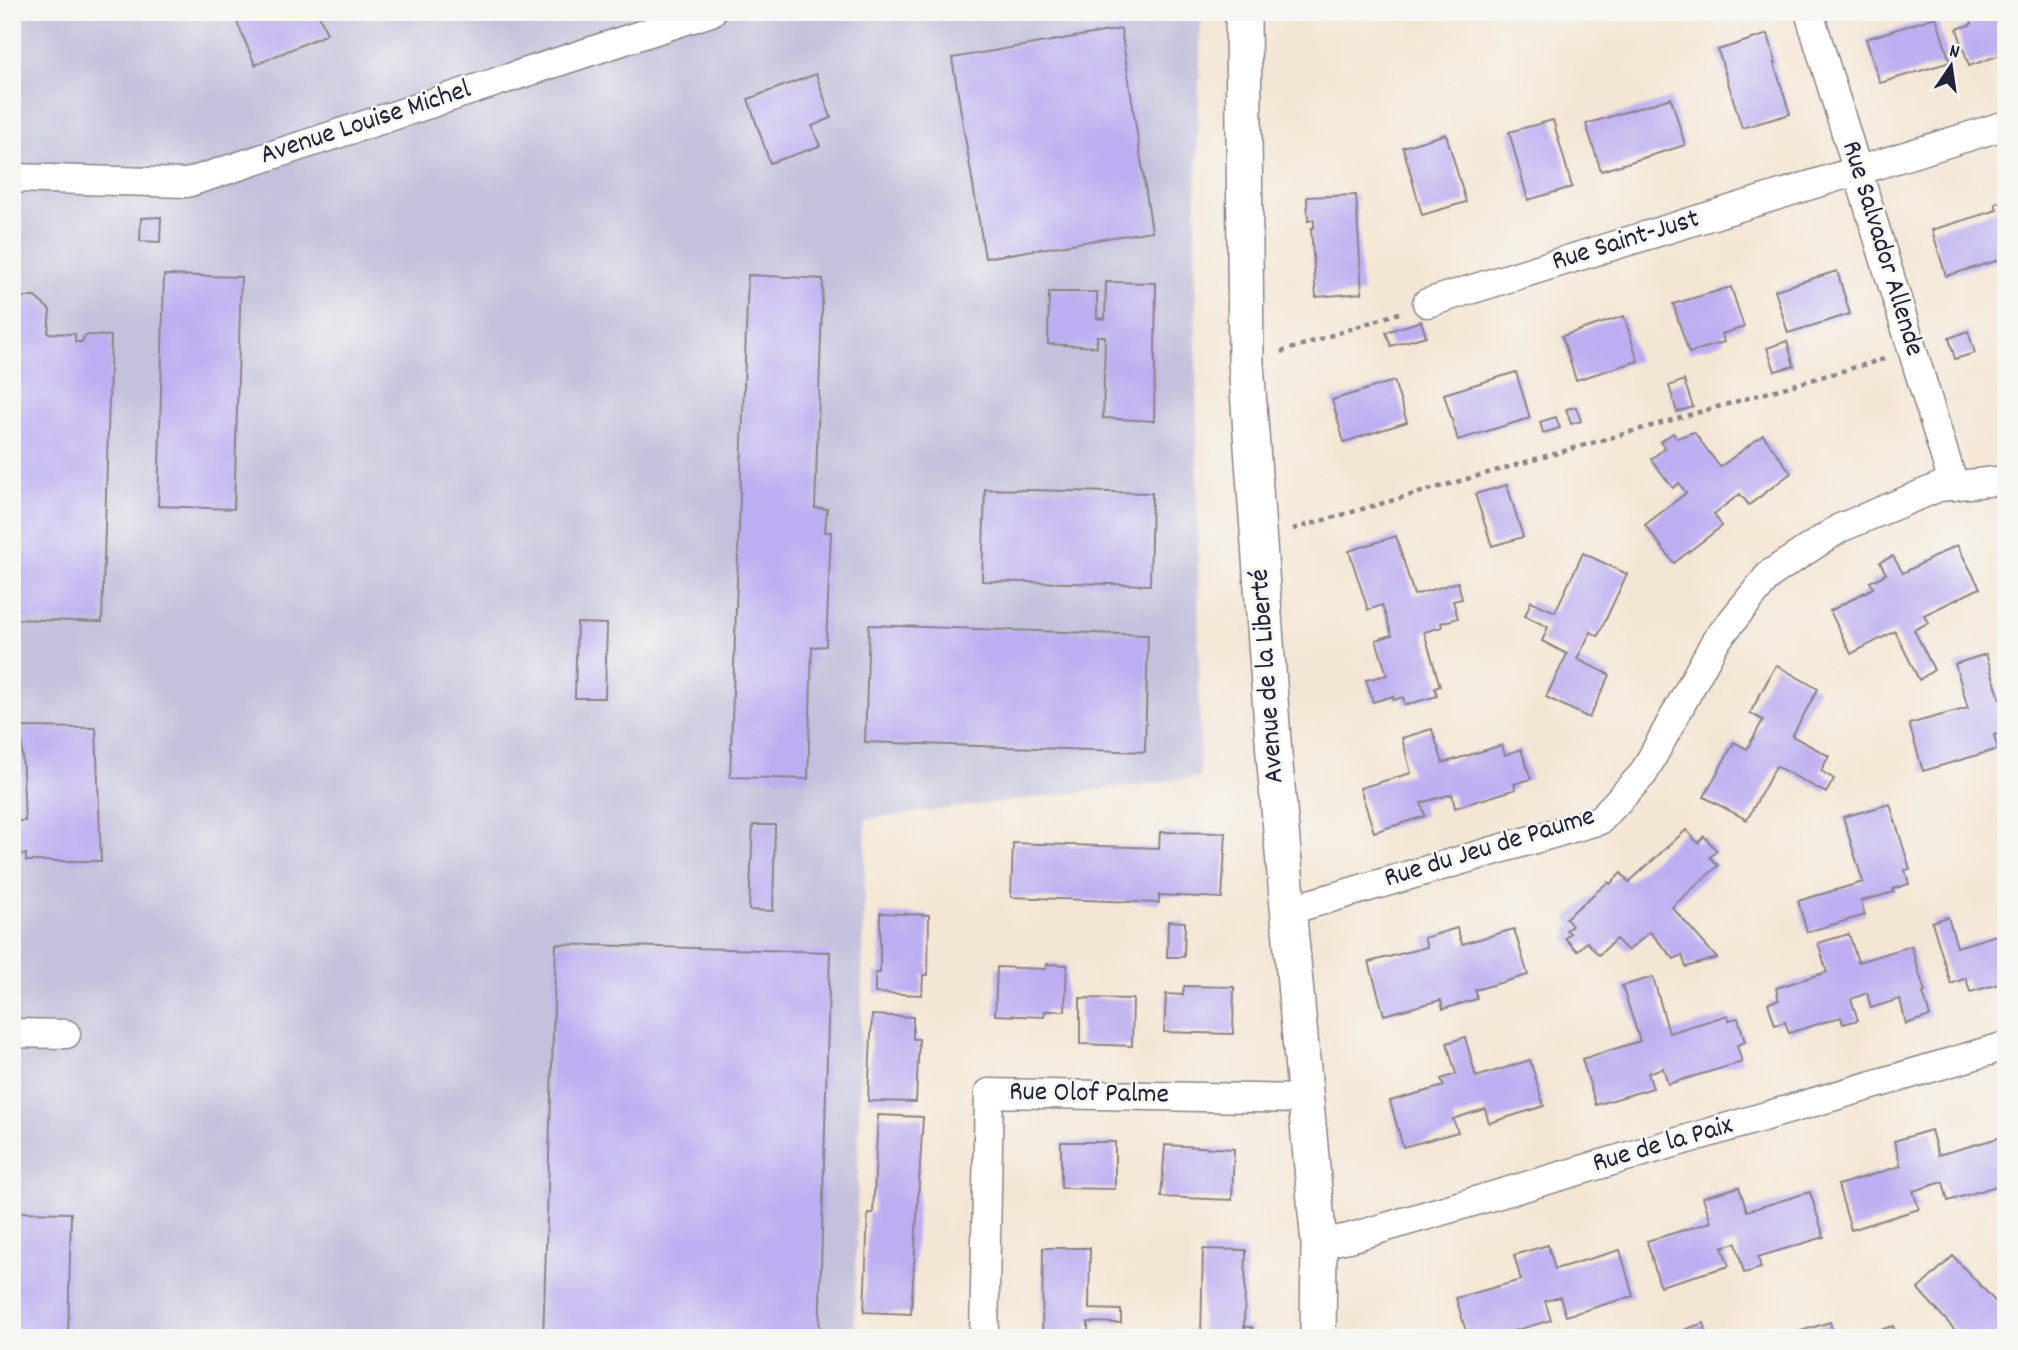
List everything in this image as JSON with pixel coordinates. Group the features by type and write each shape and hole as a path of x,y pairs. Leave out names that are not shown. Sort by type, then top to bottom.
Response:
{"street":[{"name":"Avenue Louise Michel","path":"12,178 187,183 710,12"},
{"name":"Avenue de la Liberté","path":"1243,12 1246,363 1274,754 1320,1244 1318,1338"},
{"name":"Rue Salvador Allende","path":"1808,12 1954,486"},
{"name":"Rue Saint-Just","path":"1427,303 2006,125"},
{"name":"Rue du Jeu de Paume","path":"1289,909 1600,820 1643,774 1715,642 1770,573 1840,527 1939,487 2006,480"},
{"path":"12,1033 66,1034"},
{"name":"Rue de la Paix","path":"1320,1244 1349,1238 2006,1046"},
{"name":"Rue Olof Palme","path":"984,1338 989,1093 1307,1099"}],"path":[{"path":"1246,363 1427,303"},
{"path":"1259,539 1913,351"}],"shaded area":[{"path":"12,12 1201,12 1195,234 1200,777 866,819 854,1338 12,1338"}],"building":[{"path":"259,12 318,12 327,34 255,65 237,22"},
{"path":"1969,12 2006,12 2006,47 1999,49 2001,55 1969,66 1957,29 1972,24"},
{"path":"1936,17 1950,62 1880,83 1866,39"},
{"path":"1121,29 1152,231 985,258 952,58"},
{"path":"1768,34 1790,114 1742,128 1718,50"},
{"path":"816,74 831,118 812,126 820,146 770,163 748,99"},
{"path":"1671,98 1685,145 1601,171 1586,124"},
{"path":"1553,120 1572,187 1528,200 1509,132"},
{"path":"1446,134 1466,202 1422,215 1403,147"},
{"path":"1356,195 1362,293 1316,297 1311,228 1314,228 1314,220 1308,221 1307,197"},
{"path":"2006,200 2006,258 1946,276 1932,230 1997,210 1995,203"},
{"path":"161,217 160,242 140,241 141,218"},
{"path":"1837,271 1850,314 1788,333 1775,290"},
{"path":"164,275 241,277 234,509 158,506"},
{"path":"748,275 823,279 815,508 827,509 825,532 831,532 826,646 812,647 808,779 730,777"},
{"path":"1106,282 1156,283 1154,421 1103,418 1105,336 1097,336 1097,347 1048,344 1049,292 1097,292 1097,318 1105,319"},
{"path":"1731,287 1744,327 1722,334 1724,342 1689,353 1673,304"},
{"path":"12,297 35,297 50,310 48,333 75,334 75,342 82,342 86,335 111,336 102,622 12,619"},
{"path":"1624,316 1638,361 1576,380 1562,336"},
{"path":"1421,321 1426,336 1391,346 1386,332"},
{"path":"1968,331 1975,353 1955,359 1949,338"},
{"path":"1787,341 1794,366 1775,371 1767,348"},
{"path":"1516,372 1530,418 1458,440 1444,394"},
{"path":"1684,380 1693,407 1677,412 1669,386"},
{"path":"1394,381 1407,422 1344,442 1332,400"},
{"path":"1576,407 1581,421 1571,424 1566,409"},
{"path":"1556,417 1560,428 1543,433 1540,422"},
{"path":"1694,432 1720,467 1763,435 1791,473 1749,505 1740,494 1714,514 1722,526 1674,563 1645,525 1686,493 1679,483 1673,488 1651,459 1665,448 1660,442 1673,433 1677,438"},
{"path":"1507,485 1523,537 1492,546 1475,494"},
{"path":"985,489 1152,493 1150,585 982,581"},
{"path":"1396,536 1414,595 1458,582 1462,599 1453,601 1458,618 1441,623 1442,627 1424,632 1440,686 1435,688 1437,696 1405,705 1403,697 1394,700 1393,696 1373,702 1366,680 1387,675 1376,640 1392,635 1382,605 1368,610 1349,551"},
{"path":"1957,545 1980,588 1924,615 1928,623 1914,630 1934,670 1919,680 1895,631 1851,654 1830,611 1873,588 1870,582 1886,574 1880,562 1893,556 1903,573"},
{"path":"1583,553 1627,574 1598,636 1591,632 1577,659 1610,675 1589,718 1546,697 1567,654 1542,641 1548,627 1525,616 1531,601 1555,612"},
{"path":"577,623 607,624 605,698 575,698"},
{"path":"869,625 1148,635 1145,752 865,742"},
{"path":"1986,654 2000,699 2006,697 2006,732 1994,735 1998,749 1923,771 1909,724 1968,708 1955,664"},
{"path":"1776,665 1818,689 1792,736 1829,756 1821,771 1834,779 1826,793 1776,766 1747,820 1704,797 1734,742 1747,749 1763,720 1750,713"},
{"path":"21,727 96,728 101,861 26,861 26,854 12,855 12,821 25,821"},
{"path":"1432,729 1443,763 1502,745 1505,755 1521,749 1531,779 1514,784 1516,789 1455,808 1452,794 1421,803 1425,816 1374,832 1360,788 1411,773 1402,738"},
{"path":"1890,804 1910,869 1905,870 1909,884 1893,889 1894,892 1861,901 1865,915 1807,932 1798,901 1863,882 1843,817"},
{"path":"753,825 775,825 773,911 749,910"},
{"path":"1686,830 1698,843 1704,836 1717,851 1710,857 1718,866 1672,907 1717,958 1686,967 1682,955 1674,959 1650,932 1628,951 1616,939 1599,955 1587,942 1577,951 1565,938 1570,933 1566,930 1572,926 1566,918 1621,873 1629,882"},
{"path":"1160,832 1226,833 1222,898 1159,895 1159,903 1011,897 1013,843 1159,848"},
{"path":"880,913 929,915 928,975 923,975 922,995 875,993 875,973 880,973"},
{"path":"1948,917 1957,947 2006,932 2006,982 1970,992 1966,978 1951,984 1932,922"},
{"path":"1168,921 1185,922 1184,957 1167,957"},
{"path":"1457,928 1462,944 1514,929 1528,975 1475,990 1477,999 1443,1009 1441,1000 1384,1015 1369,962 1427,947 1424,938"},
{"path":"1849,934 1858,962 1911,946 1930,1016 1906,1024 1900,999 1871,1008 1867,993 1851,999 1858,1020 1843,1024 1841,1017 1789,1033 1785,1022 1775,1025 1768,1003 1779,1000 1776,988 1827,972 1818,943"},
{"path":"556,944 830,952 819,1338 543,1338"},
{"path":"1047,964 1067,965 1065,1011 1045,1011 1044,1017 995,1015 997,967 1046,969"},
{"path":"1653,977 1669,1033 1728,1015 1729,1020 1738,1018 1745,1042 1737,1045 1742,1062 1668,1084 1663,1068 1648,1073 1653,1088 1596,1105 1582,1059 1640,1041 1622,986"},
{"path":"1184,986 1234,987 1233,1034 1164,1032 1166,994 1183,995"},
{"path":"1080,998 1133,999 1132,1046 1080,1044"},
{"path":"872,1015 913,1017 913,1039 919,1039 916,1102 868,1101"},
{"path":"1465,1037 1476,1077 1530,1060 1544,1106 1489,1123 1485,1109 1453,1119 1458,1132 1403,1147 1390,1101 1444,1086 1441,1079 1456,1074 1447,1043"},
{"path":"878,1115 923,1117 911,1314 864,1312 868,1213 873,1213"},
{"path":"1931,1130 1938,1155 2002,1137 2006,1150 2006,1183 1948,1201 1943,1182 1913,1191 1919,1209 1851,1230 1838,1185 1901,1166 1894,1141"},
{"path":"1061,1142 1115,1142 1115,1189 1061,1188"},
{"path":"1165,1145 1234,1149 1232,1200 1161,1197"},
{"path":"1739,1187 1747,1211 1810,1192 1824,1237 1758,1257 1761,1268 1744,1273 1736,1243 1722,1247 1729,1266 1660,1286 1647,1241 1711,1222 1703,1197"},
{"path":"12,1212 71,1213 68,1338 12,1338"},
{"path":"1548,1245 1555,1269 1620,1250 1633,1296 1566,1316 1560,1297 1545,1301 1551,1320 1490,1338 1468,1338 1456,1298 1521,1280 1514,1255"},
{"path":"1043,1248 1090,1248 1089,1309 1121,1310 1121,1323 1088,1322 1088,1338 1042,1338"},
{"path":"1203,1249 1246,1250 1244,1327 1252,1327 1252,1338 1201,1338"},
{"path":"1953,1256 2006,1313 2006,1326 1993,1338 1962,1338 1918,1289"},
{"path":"1830,1322 1834,1338 1800,1338 1798,1332"},
{"path":"1704,1323 1708,1338 1688,1338 1686,1329"},
{"path":"1893,1326 1897,1338 1855,1338 1855,1337"},
{"path":"882,1333 933,1334 933,1338 882,1338"}]}
